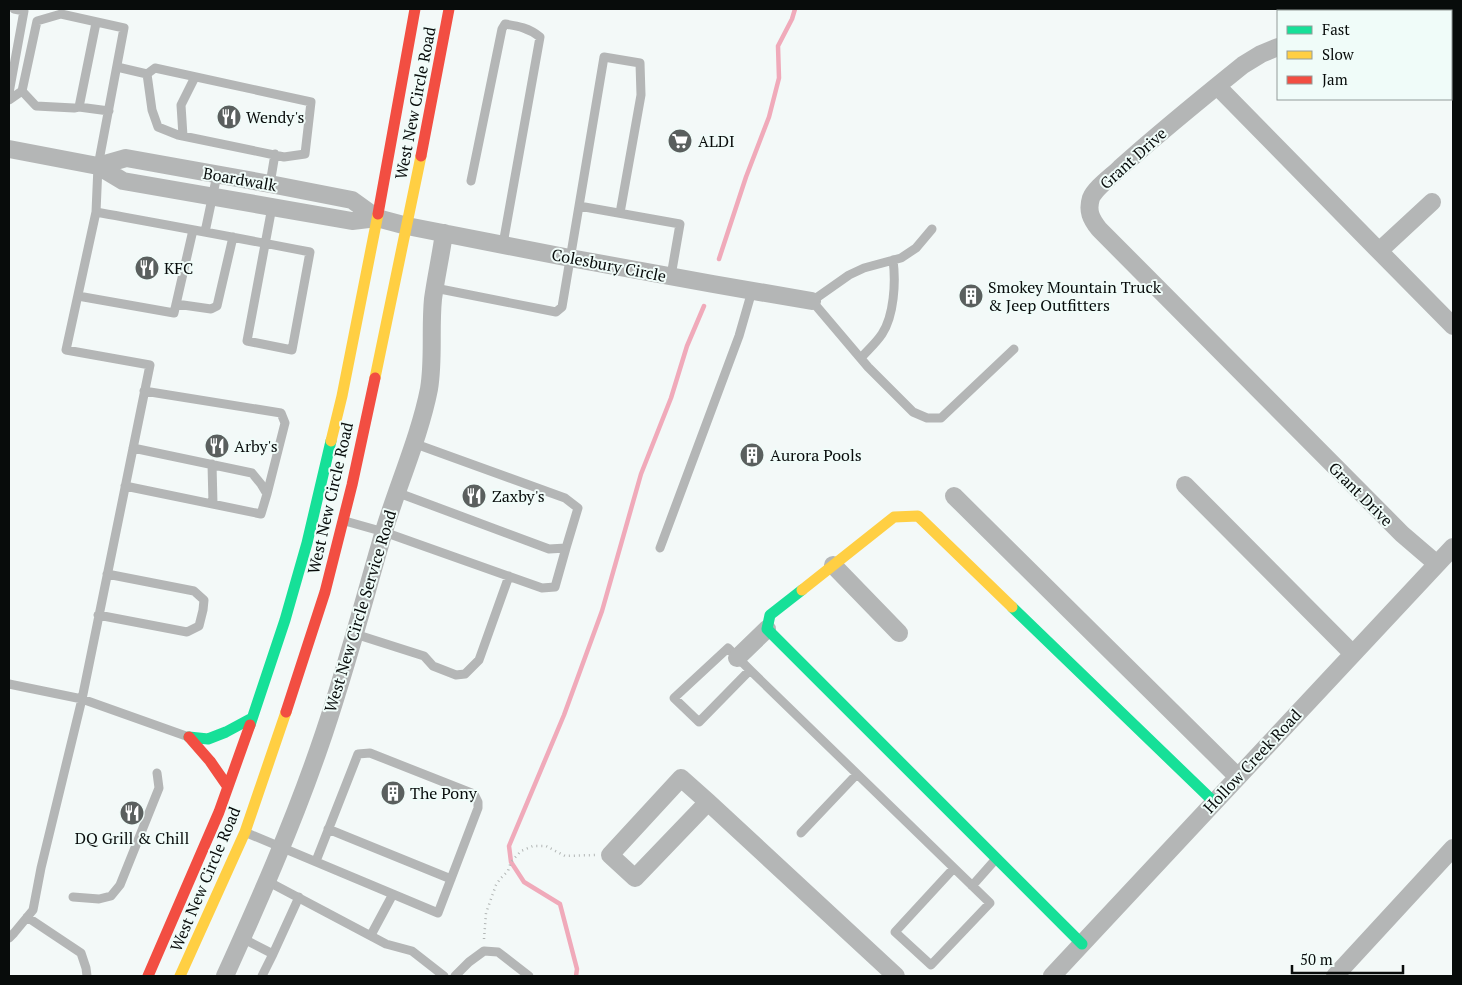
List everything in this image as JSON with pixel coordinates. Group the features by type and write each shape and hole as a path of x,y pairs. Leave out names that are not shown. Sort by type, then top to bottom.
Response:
{"main road":[{"name":"West New Circle Road","path":"148,976 216,821 284,620 319,498 342,396 377,218 415,9"},
{"name":"West New Circle Road","path":"180,976 245,832 312,637 325,592 352,485 407,226 449,9"},
{"path":"1082,944 767,629 770,615 894,517 918,516 1214,802"},
{"path":"189,737 208,739 252,718"},
{"path":"189,737 203,750 228,787"}],"street":[{"name":"Grant Drive","path":"1277,47 1243,65 1102,185 1092,196 1089,208 1091,218 1098,230 1402,534 1447,558"},
{"path":"1217,86 1453,326"},
{"name":"Boardwalk","path":"9,149 98,166 123,181 352,222 377,218"},
{"name":"Boardwalk","path":"98,166 126,158 270,184 352,200 377,218 407,226"},
{"path":"1379,251 1432,202"},
{"name":"Colesbury Circle","path":"407,226 570,258 812,301"},
{"name":"West New Circle Service Road","path":"225,976 281,847 319,747 355,634 396,492 413,443 429,388 433,299 444,233"},
{"path":"1185,485 1353,654"},
{"path":"954,496 1238,777"},
{"name":"Hollow Creek Road","path":"1052,976 1353,654 1447,558"},
{"path":"833,565 899,633"},
{"path":"737,658 767,629"},
{"path":"708,802 635,878 610,855 681,778 708,802 885,973"},
{"path":"1335,976 1453,848"}],"lane":[{"path":"9,93 24,11 14,9"},
{"path":"9,100 22,91 37,21 61,14 124,28 98,166 96,212 66,350 150,365 82,699 41,868 33,910 9,938"},
{"path":"80,107 96,23"},
{"path":"471,181 502,29 505,24 524,27 535,32 540,37 504,244"},
{"path":"435,288 556,312 562,307 604,57 640,64 641,95 620,213"},
{"path":"117,67 147,74"},
{"path":"155,68 312,102 305,154 284,157 183,136 158,126 152,110 147,74 155,68"},
{"path":"183,136 181,105 195,77"},
{"path":"22,91 36,106 80,107 109,111"},
{"path":"270,184 275,154"},
{"path":"205,232 217,175"},
{"path":"579,206 680,224 671,276"},
{"path":"96,212 233,237 265,243 310,252 292,350 247,341 265,243 272,207"},
{"path":"932,229 916,248 901,258 864,268 849,275 812,301 861,358 913,412 926,418 941,418 1014,349"},
{"path":"78,296 174,313 193,230"},
{"path":"176,304 211,309 217,306 233,237"},
{"path":"861,358 882,333 892,307 895,275 893,260"},
{"path":"660,548 739,336 752,291"},
{"path":"125,486 261,514 285,424 281,413 144,391"},
{"path":"342,520 384,532 542,588 555,586 578,508 565,498 413,443"},
{"path":"133,448 252,473 267,494"},
{"path":"212,464 213,504"},
{"path":"396,492 549,549 566,548"},
{"path":"98,616 187,632 199,626 203,610 204,600 194,591 107,574"},
{"path":"355,634 424,656 432,666 456,675 465,674 479,660 509,576"},
{"path":"750,670 699,722 674,698 728,648 990,903 931,965 895,932 954,868"},
{"path":"9,684 82,699 189,737"},
{"path":"245,832 438,913 478,808 478,802 474,794 370,753 358,754 316,861"},
{"path":"72,897 99,899 111,896 120,885 159,788 157,773"},
{"path":"801,833 857,774"},
{"path":"328,829 451,879"},
{"path":"972,886 996,858"},
{"path":"267,880 386,944 412,951 444,976"},
{"path":"370,935 393,894"},
{"path":"262,976 299,897"},
{"path":"27,917 81,953 87,976"},
{"path":"242,938 273,954"},
{"path":"455,976 484,951 498,952 529,976"}],"path":[{"path":"484,951 486,913 500,879 508,871 511,862 520,851 533,846 546,846 565,856 610,855"}],"green space":[{"path":"1392,9 1447,10 1393,10"},
{"path":"1452,16 1453,18 1452,57"}],"waterway":[{"path":"719,259 746,177 769,117 779,78 778,46 795,9"},
{"path":"576,976 577,969 560,904 524,882 511,862 509,846 564,715 602,611 641,474 671,398 687,346 704,306"}],"traffic: fast":[{"path":"250,725 285,620 307,543 331,441"},
{"path":"802,590 770,615 767,629 1082,944"},
{"path":"1012,607 1214,802"},
{"path":"189,737 208,739 252,718"}],"traffic: slow":[{"path":"375,378 421,156"},
{"path":"331,441 342,396 378,214"},
{"path":"802,590 894,517 918,516 1012,607"},
{"path":"180,976 245,832 286,712"}],"traffic: jam":[{"path":"378,214 415,9"},
{"path":"421,156 449,9"},
{"path":"286,712 325,592 352,485 375,378"},
{"path":"148,976 219,812 250,725"},
{"path":"189,737 210,761 228,787"}],"place":[{"name":"Wendy's","path":"229,117"},
{"name":"ALDI","path":"680,141"},
{"name":"KFC","path":"147,268"},
{"name":"Smokey Mountain Truck & Jeep Outfitters","path":"971,296"},
{"name":"Arby's","path":"217,446"},
{"name":"Aurora Pools","path":"752,455"},
{"name":"Zaxby's","path":"474,496"},
{"name":"The Pony","path":"393,793"},
{"name":"DQ Grill & Chill","path":"132,813"}]}
